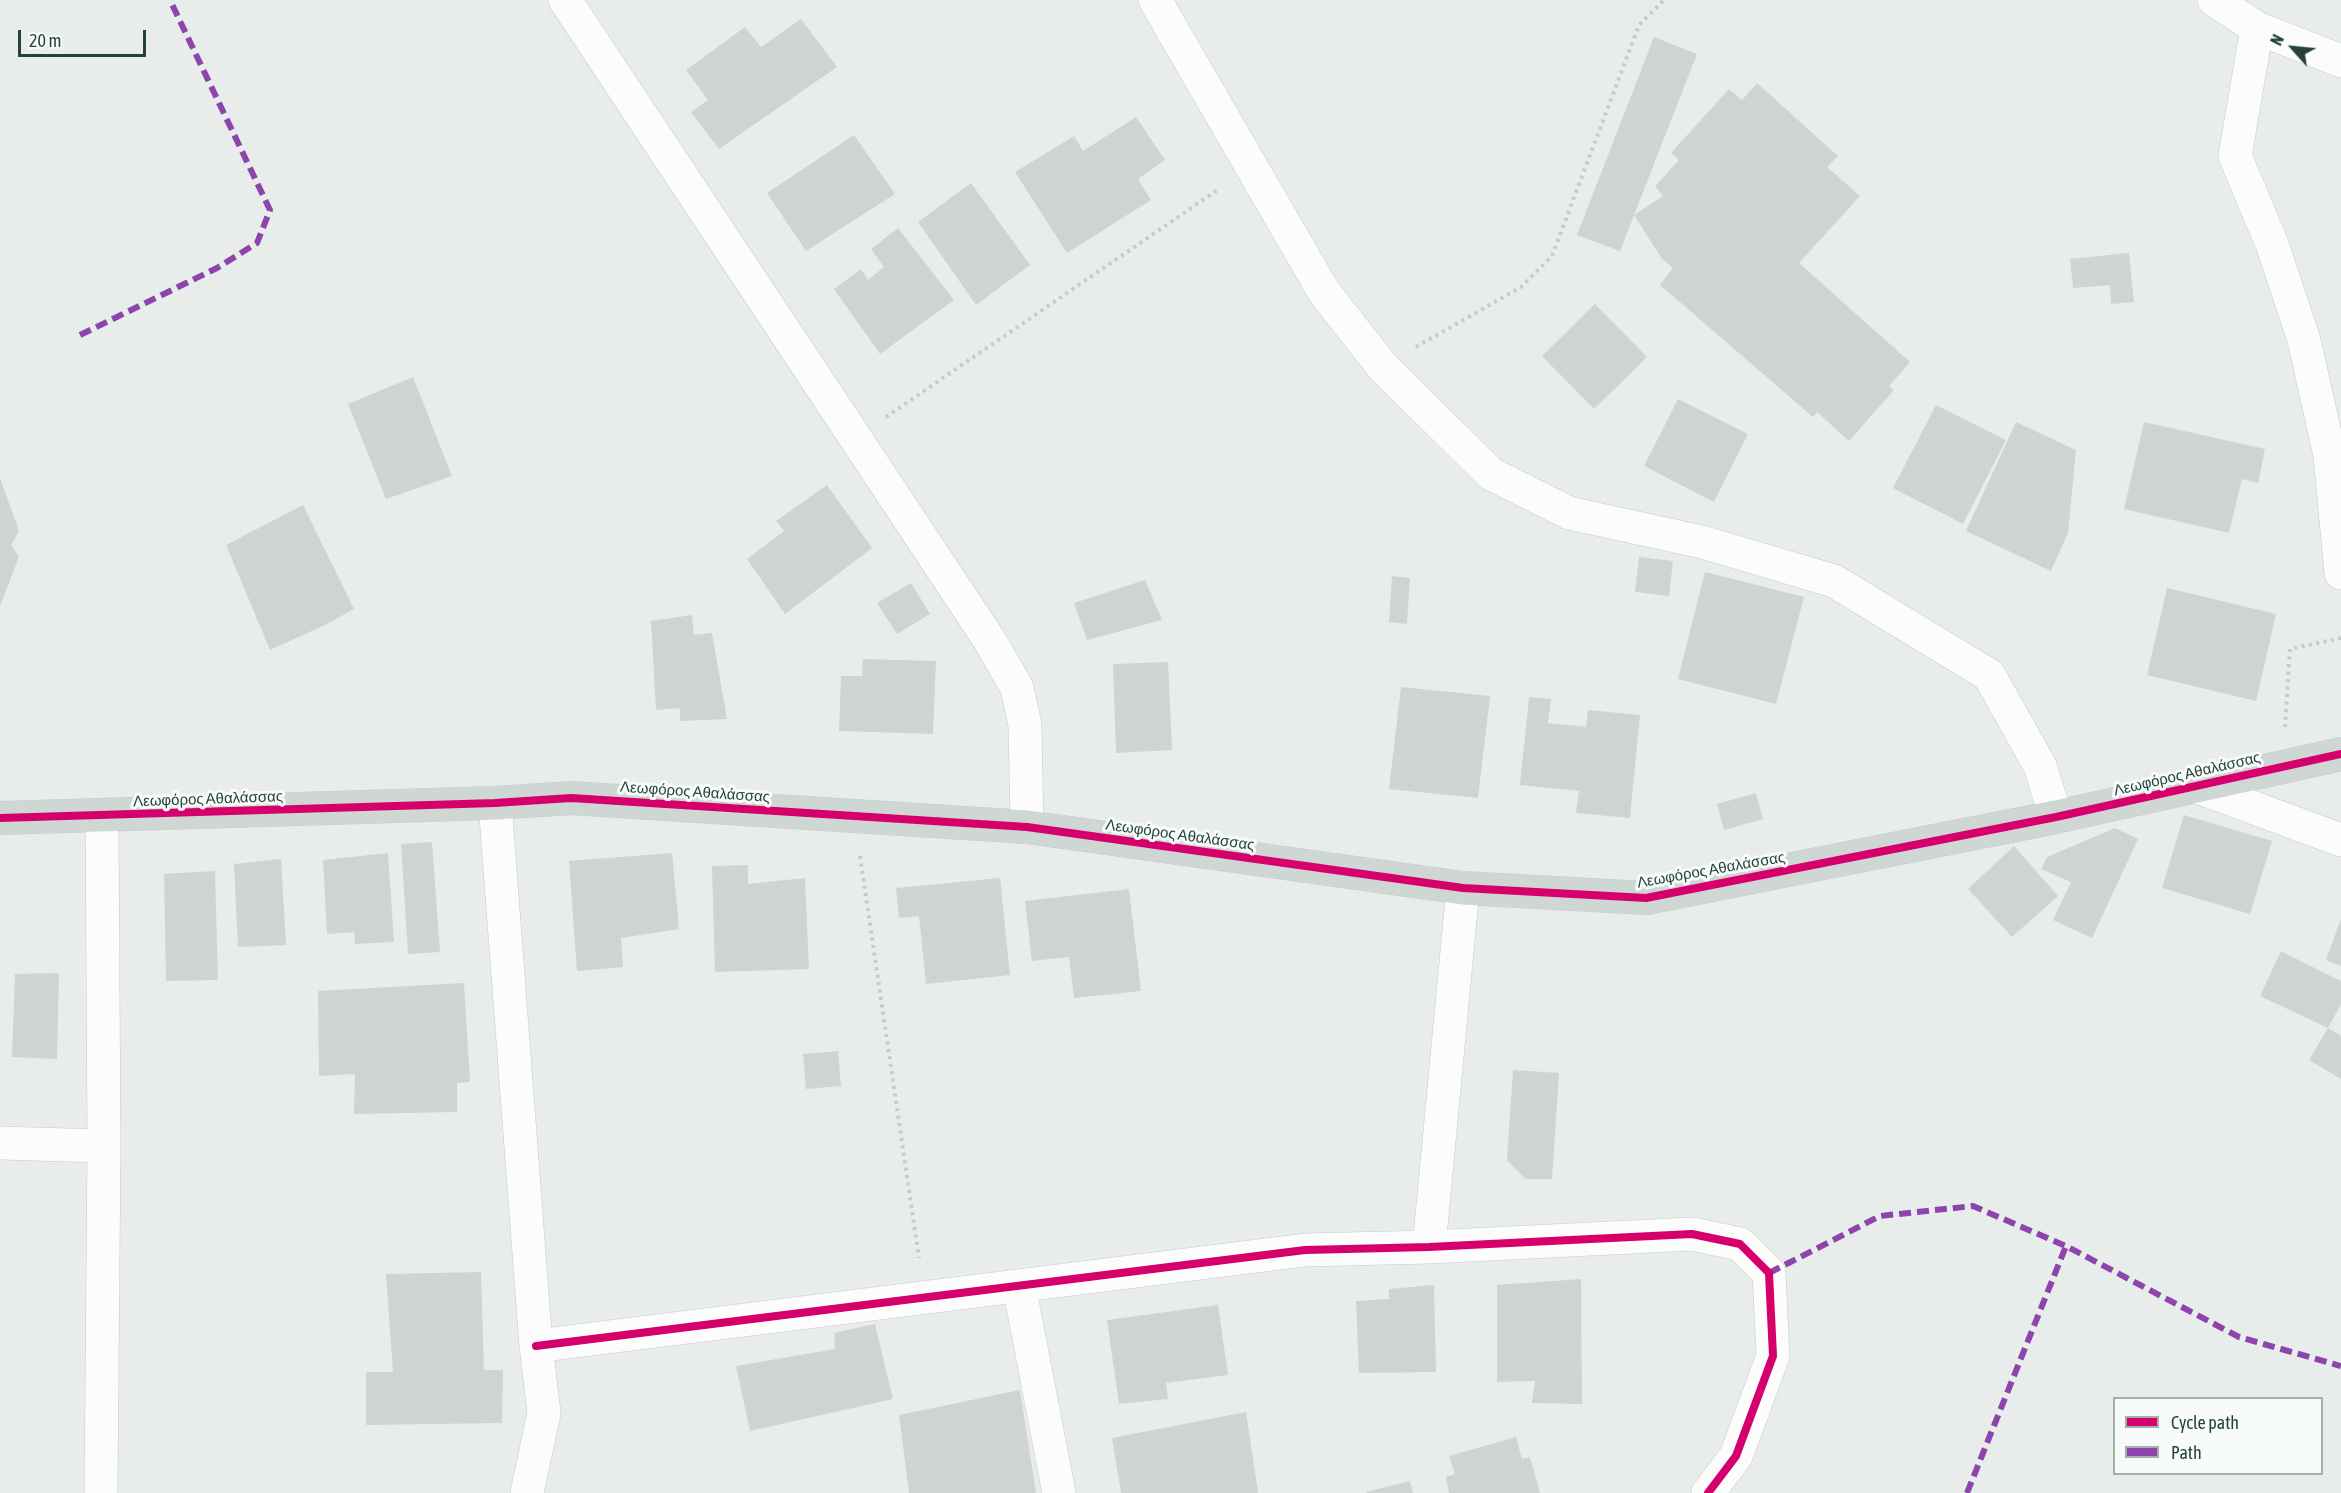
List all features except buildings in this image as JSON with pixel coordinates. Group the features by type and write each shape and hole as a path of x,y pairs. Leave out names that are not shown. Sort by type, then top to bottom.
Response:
{"main road":[{"name":"Λεωφόρος Αθαλάσσας","path":"0,818 495,803 571,798 1027,827 1463,888 1646,898 2056,817 2341,754"}],"street":[{"path":"565,0 990,641 1017,688 1025,725 1027,827"},
{"path":"1155,0 1324,292 1382,366 1491,474 1569,513 1702,542 1834,581 1989,675 2040,766 2056,817"},
{"path":"2214,0 2257,28 2341,61"},
{"path":"2257,28 2235,156 2272,244 2304,340 2330,456 2341,573"},
{"path":"2195,786 2341,840"},
{"path":"495,803 536,1347 544,1413 527,1493"},
{"path":"101,1493 104,1146 102,816"},
{"path":"1429,1247 1463,888"},
{"path":"0,1143 104,1146"},
{"path":"536,1347 1305,1250 1429,1247 1692,1234 1740,1244 1769,1272 1773,1356 1736,1456 1708,1493"},
{"path":"1019,1286 1059,1493"}],"path":[{"path":"1382,366 1521,287 1552,256 1639,25 1664,0"},
{"path":"856,438 1252,167"},
{"path":"2283,766 2290,649 2341,638"},
{"path":"855,816 924,1298"}],"marked path":[{"path":"80,335 217,268 257,243 270,210 170,0"},
{"path":"1769,1273 1880,1216 1973,1206 2066,1246 2239,1337 2341,1366"},
{"path":"1967,1493 2066,1246"}],"cycle path":[{"path":"0,818 495,803 571,798 1027,827 1463,888 1646,898 2056,817 2341,754"},
{"path":"536,1346 1305,1250 1429,1247 1692,1234 1740,1244 1769,1273 1773,1356 1736,1456 1708,1493"}]}
